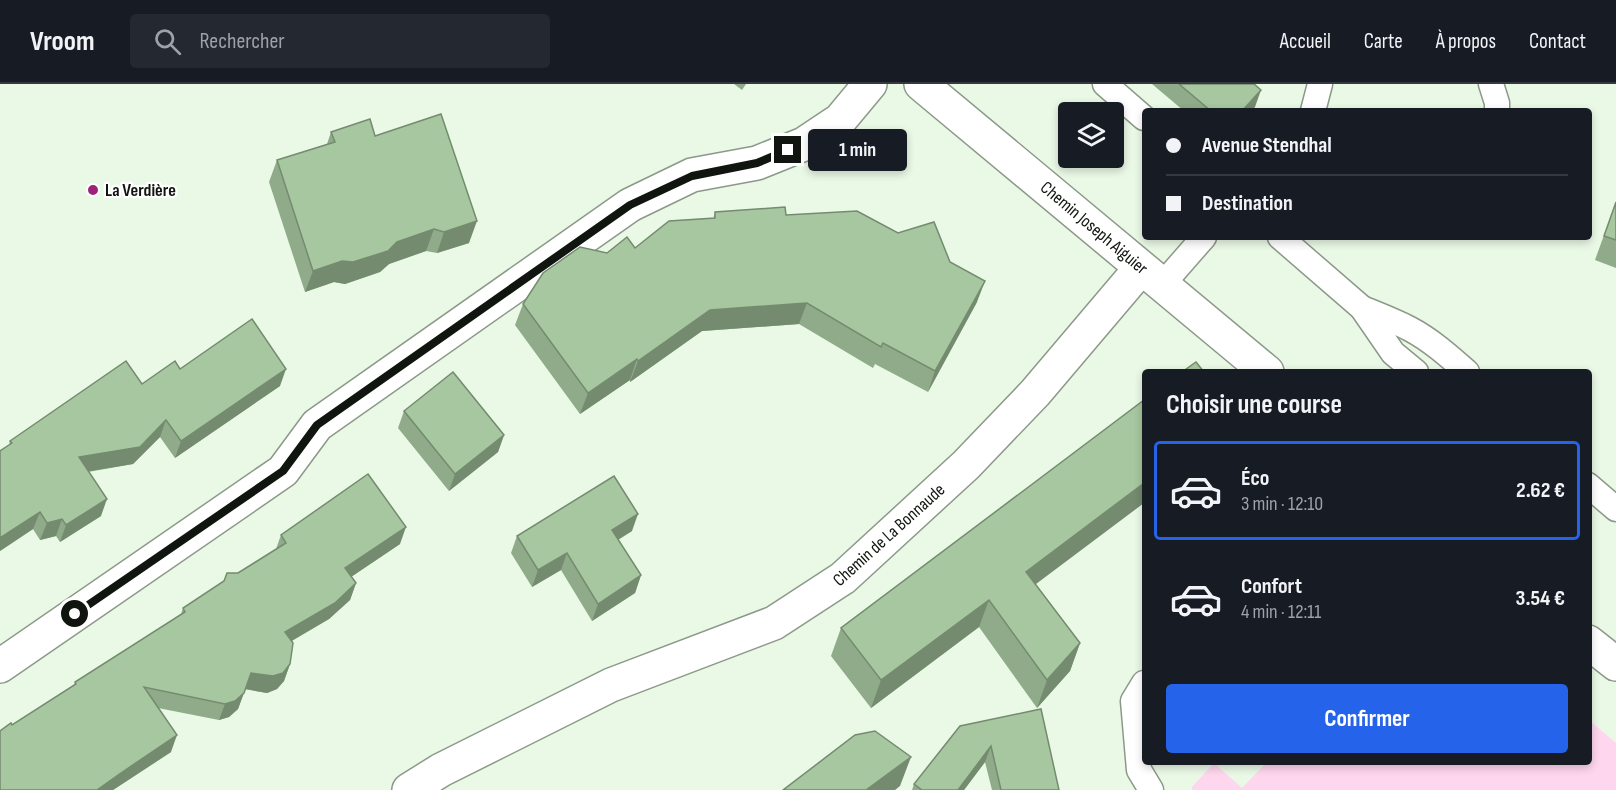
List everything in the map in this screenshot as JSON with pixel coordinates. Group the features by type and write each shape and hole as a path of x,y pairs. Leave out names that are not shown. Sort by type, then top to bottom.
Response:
{"street":[{"path":"0,666 283,471 317,425 630,205 692,176 757,163 804,144 840,120 870,84"},
{"name":"Chemin Joseph Aiguier","path":"921,84 1263,369"},
{"name":"Chemin de La Bonnaude","path":"409,790 441,770 611,686 774,623 843,578 966,465 1152,277"}],"lane":[{"path":"1106,84 1142,116"},
{"path":"1313,108 1320,84"},
{"path":"1491,84 1497,108"},
{"path":"1152,277 1200,240"},
{"path":"1283,240 1362,308 1393,352 1413,369"},
{"path":"1362,308 1412,330 1464,369"},
{"path":"1592,488 1616,509"},
{"path":"1142,686 1133,701 1139,770 1151,790"}],"shaded area":[{"path":"1592,723 1616,743 1616,790 1192,790 1192,787 1212,765 1216,765 1242,788 1264,765 1592,765"}],"building":[{"path":"1179,84 1254,84 1261,90 1245,108 1207,108"},
{"path":"441,114 477,221 444,232 434,229 397,242 388,251 353,262 342,261 313,271 277,160 335,142 331,132 370,119 375,136"},
{"path":"1616,202 1616,240 1604,236"},
{"path":"785,207 786,215 857,211 898,233 934,222 950,262 985,281 935,371 883,343 881,347 807,303 710,310 588,393 523,304 543,273 580,247 607,253 627,237 635,248 669,221 715,218 715,212"},
{"path":"252,319 286,369 181,441 166,420 140,447 79,457 107,499 66,525 62,519 47,523 40,512 0,538 0,451 12,443 10,441 126,361 142,384 175,361 180,369"},
{"path":"1196,362 1202,369 1186,369"},
{"path":"453,372 504,435 455,474 404,411"},
{"path":"1142,402 1142,485 1026,572 1080,643 1047,680 989,600 881,680 841,628"},
{"path":"368,474 406,527 345,568 356,583 335,603 285,632 293,643 290,664 283,673 273,676 251,673 244,693 235,701 225,704 144,687 177,735 97,790 0,790 0,731 185,612 183,608 224,581 227,573 238,573 286,543 281,535"},
{"path":"614,476 638,514 612,530 641,575 598,604 567,553 538,570 517,536"},
{"path":"1041,709 1059,790 1001,790 991,746 958,790 922,790 914,784 960,726"},
{"path":"875,731 911,757 866,790 783,790 855,735"}],"place":[{"name":"La Verdière","path":"93,190"}],"route":[{"path":"75,614 283,471 317,425 630,205 692,176 757,163 788,150"}]}
